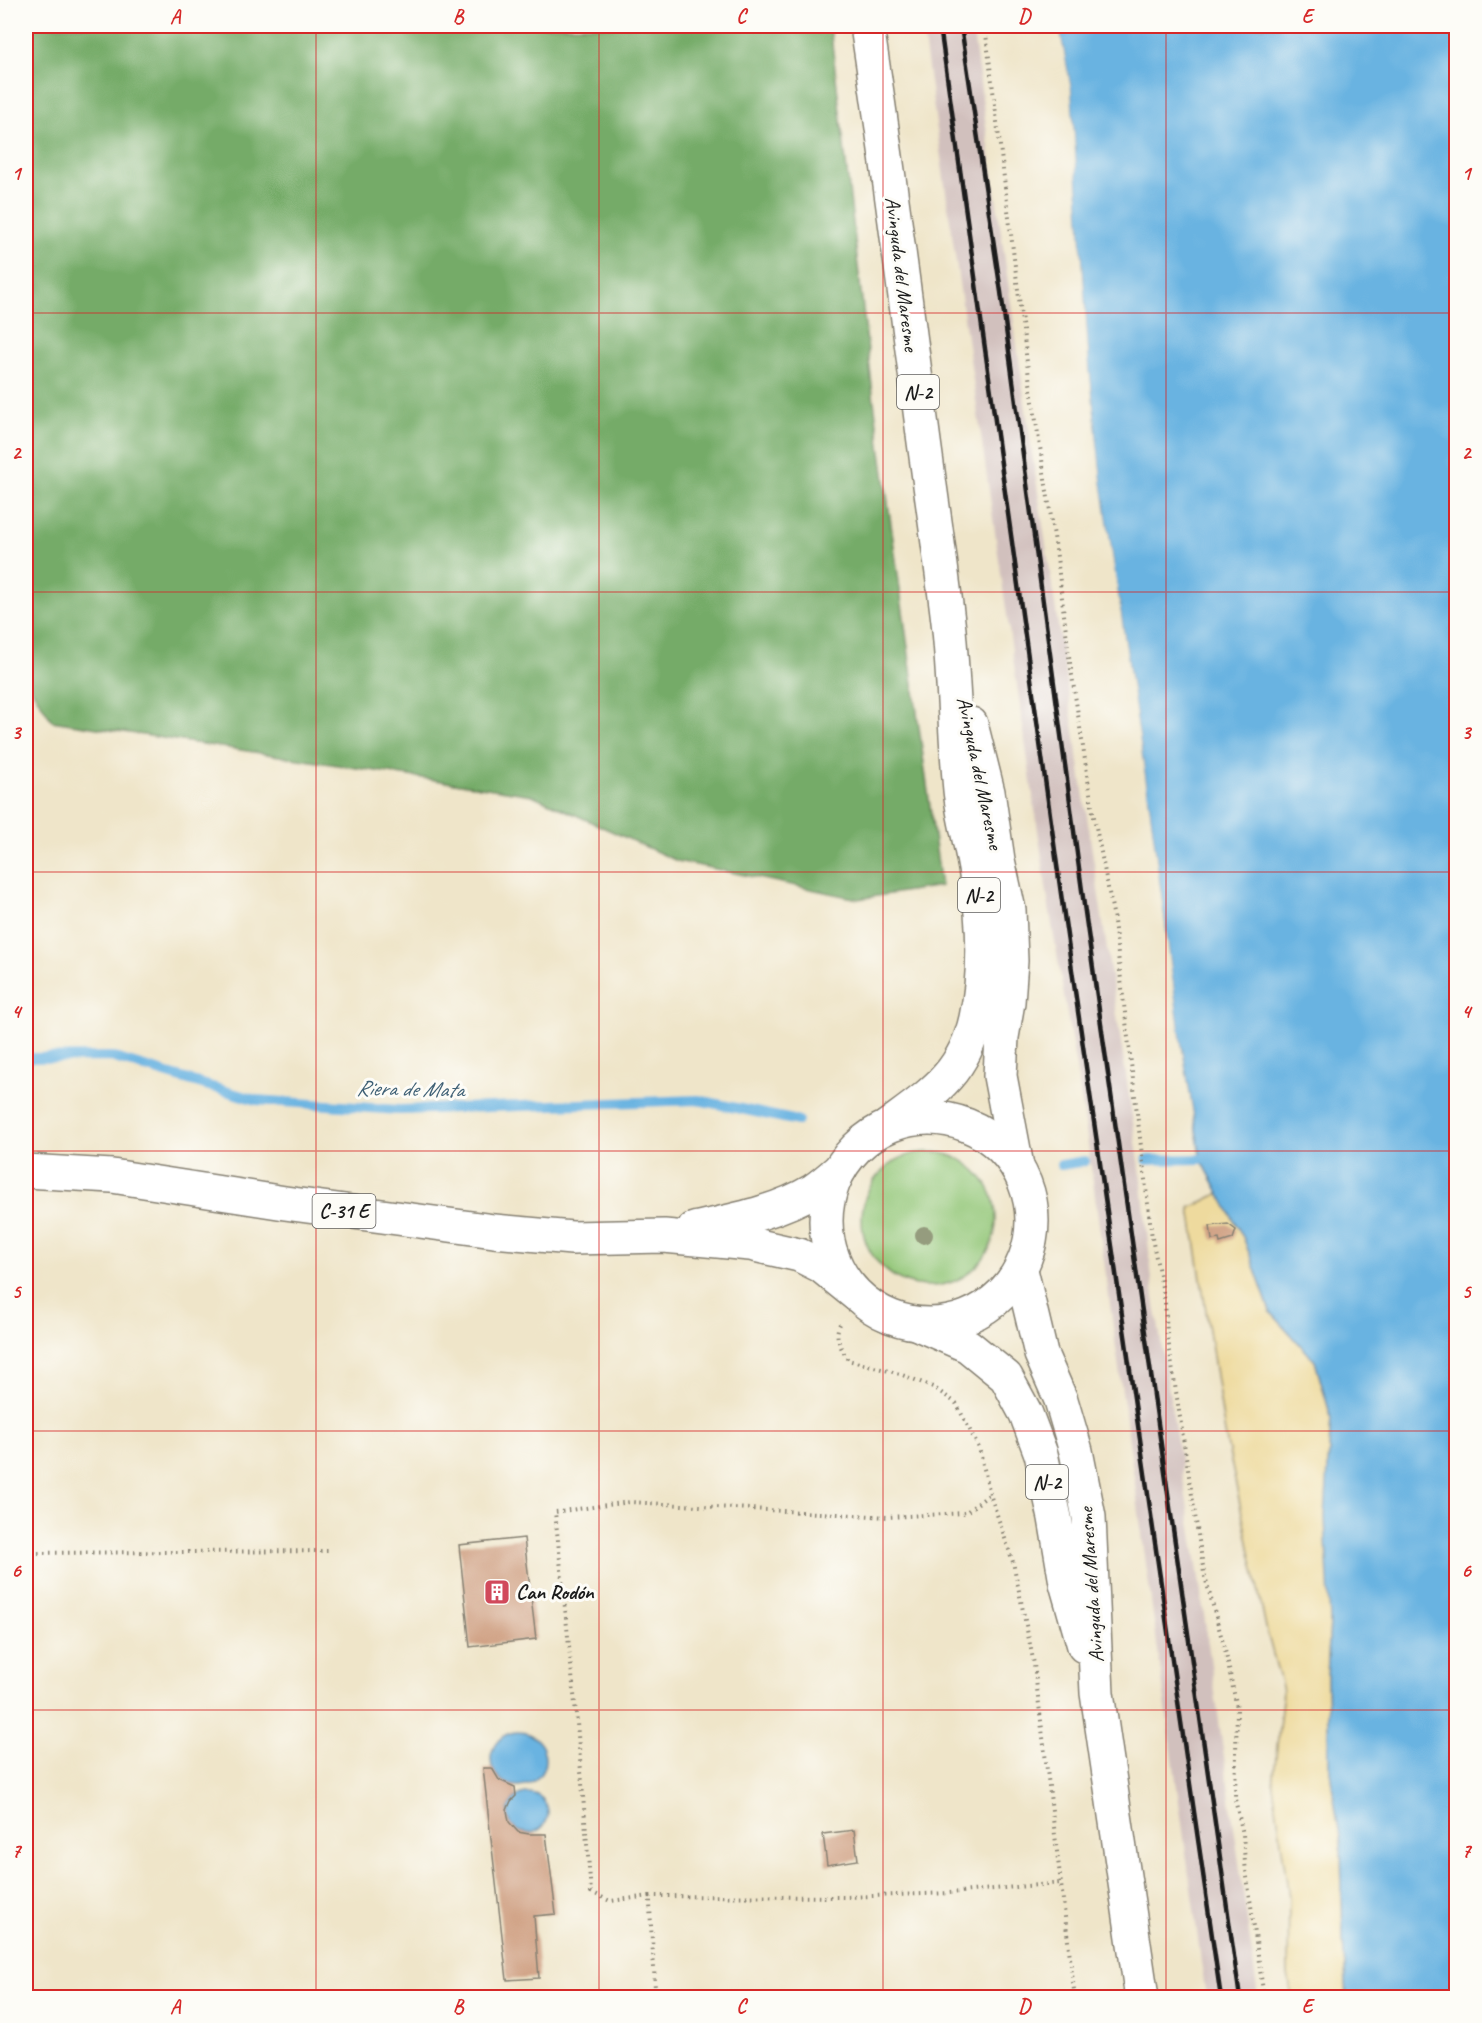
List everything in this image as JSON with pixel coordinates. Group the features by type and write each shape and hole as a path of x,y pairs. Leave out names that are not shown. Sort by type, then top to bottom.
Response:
{"main road":[{"name":"Avinguda del Maresme","path":"867,26 887,153 949,630 960,793 977,876 981,917 982,987 968,1043 956,1068 935,1091 888,1126"},
{"name":"Avinguda del Maresme","path":"949,630 988,792 998,861 1009,910 1011,961 1000,1076 1017,1166"},
{"name":"N-2","path":"916,1118 946,1119 974,1127 998,1144 1017,1166 1028,1191 1033,1218 1031,1245 1021,1270 1002,1295 978,1313 949,1323 918,1324 886,1315 858,1296 840,1275 830,1249 825,1222 829,1195 840,1169 853,1152 888,1126 916,1118"},
{"name":"C-31 E","path":"664,1236 745,1218 788,1203 815,1190 840,1169"},
{"name":"C-31 E","path":"26,1171 112,1176 494,1231 572,1238 664,1236 750,1244 800,1255 821,1266 858,1296"},
{"name":"Avinguda del Maresme","path":"1021,1270 1041,1354 1061,1400 1076,1451 1089,1517 1097,1693 1142,1998"},
{"name":"Avinguda del Maresme","path":"918,1324 968,1346 1006,1377 1026,1414 1041,1454 1066,1583 1097,1693"}],"path":[{"path":"985,26 1028,370 1056,549 1072,678 1093,812 1113,913 1152,1238 1165,1302 1167,1333 1204,1573 1226,1654 1237,1708 1235,1799 1243,1834 1264,1998"},
{"path":"858,1296 837,1328 838,1341 848,1360 900,1374 933,1387 956,1403 979,1448 990,1494 1013,1562 1034,1665 1075,1998"},
{"path":"990,1494 965,1513 888,1517 630,1502 555,1512 577,1724 591,1892 610,1901 650,1896 846,1897 949,1893 1061,1883"},
{"path":"26,1552 328,1551"},
{"path":"650,1896 650,1935 655,1971 655,1998"}],"shaded area":[{"path":"922,26 972,26 1033,459 1141,1175 1154,1298 1197,1565 1258,1997 1206,1997 1083,1109 1049,907"}],"green space":[{"path":"26,26 830,26 873,394 941,886 858,899 677,861 532,795 52,721 26,680"},
{"path":"929,1152 955,1157 976,1172 991,1193 996,1219 991,1245 976,1266 955,1281 929,1286 903,1281 882,1266 867,1245 862,1219 867,1193 882,1172 903,1157"}],"sand":[{"path":"1220,1193 1244,1239 1270,1311 1315,1361 1331,1417 1328,1466 1329,1764 1341,1844 1347,1997 1292,1997 1288,1974 1289,1897 1273,1785 1283,1690 1267,1632 1225,1433 1190,1208"}],"water":[{"path":"1059,26 1456,26 1456,1997 1347,1997 1341,1844 1329,1764 1327,1679 1330,1621 1325,1517 1331,1417 1315,1361 1270,1311 1244,1239 1201,1159 1181,1043 1147,789 1101,480 1089,366 1071,89"},
{"path":"518,1732 528,1734 537,1740 543,1749 545,1759 543,1769 537,1778 528,1784 518,1786 508,1784 499,1778 493,1769 491,1759 493,1749 499,1740 508,1734"},
{"path":"528,1793 536,1794 542,1799 547,1805 547,1821 542,1827 536,1832 528,1833 520,1832 514,1827 509,1821 508,1813 509,1805 514,1799 520,1794"}],"pier":[{"path":"1056,26 1059,26 1071,89 1089,366 1101,480 1193,1114 1191,1116 1178,1043 1144,790 1098,481 1086,366 1068,89"}],"building":[{"path":"1228,1224 1236,1230 1233,1239 1220,1243 1219,1239 1212,1240 1210,1226"},
{"name":"Can Rodón","path":"524,1538 536,1639 470,1647 459,1545"},
{"path":"483,1768 492,1768 499,1780 515,1787 516,1796 507,1810 509,1822 518,1832 546,1834 556,1914 534,1916 539,1978 507,1980"},
{"path":"854,1830 858,1860 827,1865 823,1834"}],"waterway":[{"name":"Riera de Mata","path":"26,1058 111,1057 256,1100 399,1110 698,1100 798,1121"},
{"name":"Riera de Mata","path":"1147,1160 1201,1159"},
{"name":"Riera de Mata","path":"1061,1165 1085,1161"}],"railway":[{"path":"940,26 1063,908 1221,1998"},
{"path":"961,26 1001,292 1084,905 1240,1998"}],"place":[{"name":"Can Rodón","path":"497,1592"}]}
